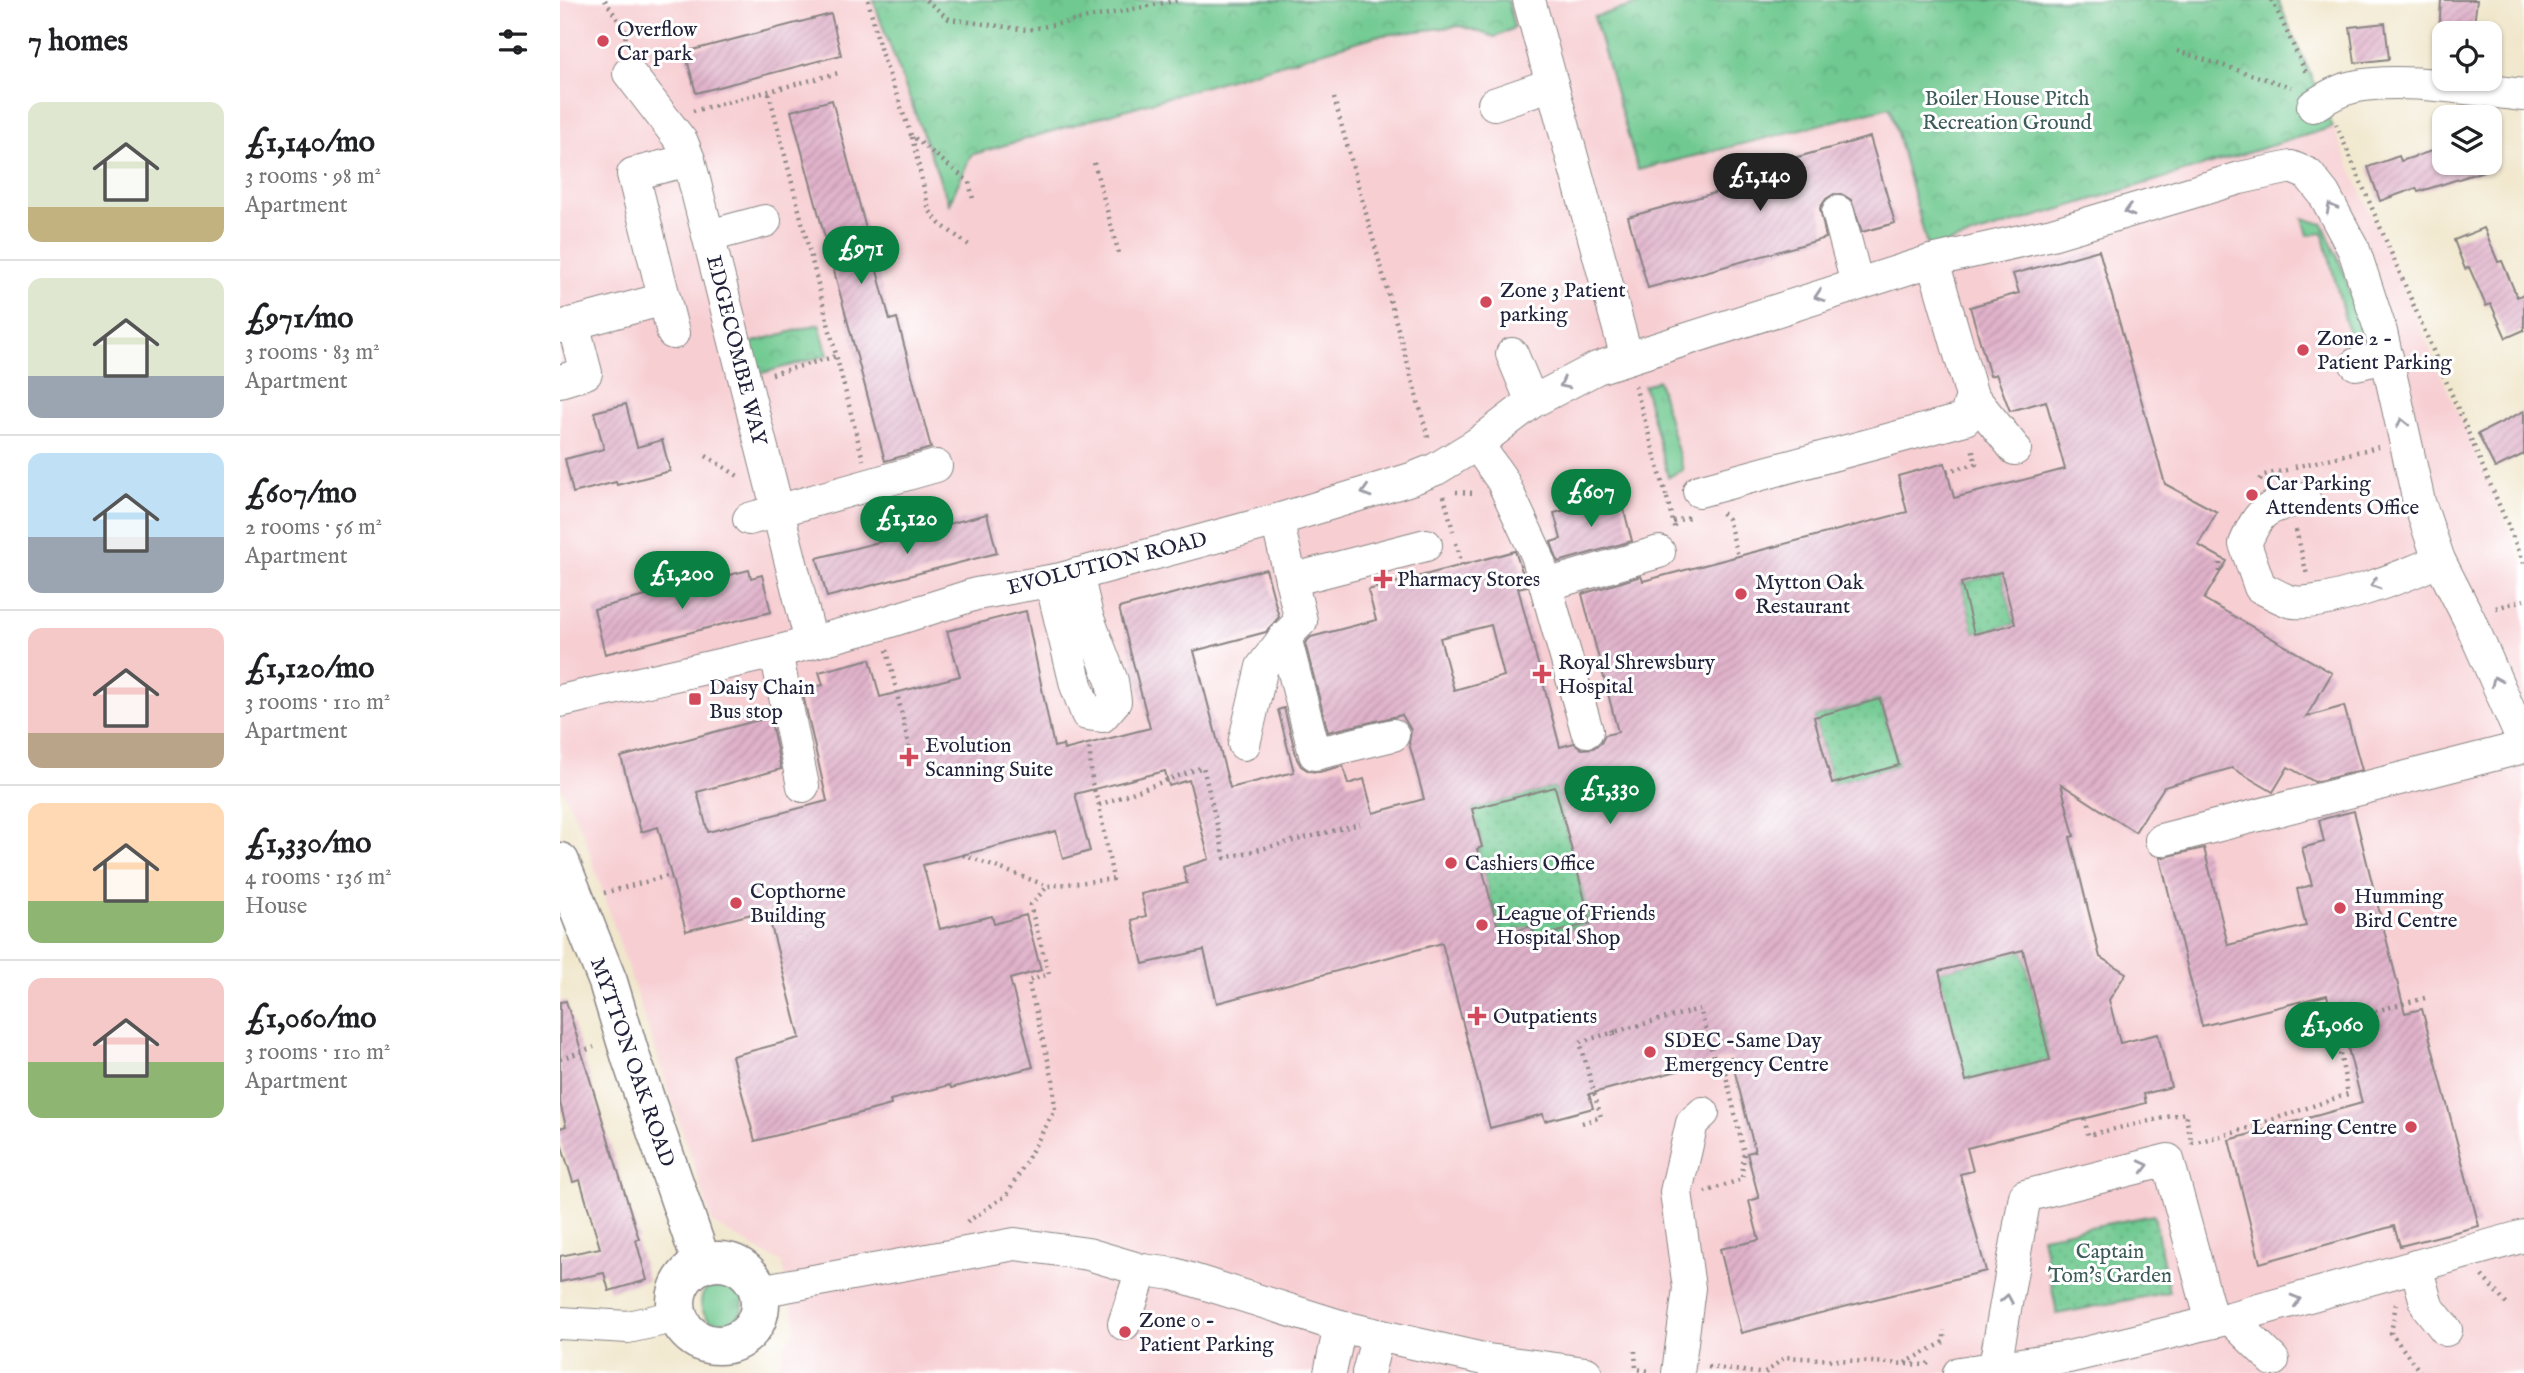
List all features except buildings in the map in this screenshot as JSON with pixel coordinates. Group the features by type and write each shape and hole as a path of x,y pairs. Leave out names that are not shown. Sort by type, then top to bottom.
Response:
{"main road":[{"name":"MYTTON OAK ROAD","path":"560,862 607,982 702,1264"},
{"path":"730,1262 743,1268 753,1278 759,1291 761,1303 755,1324 732,1358 716,1345 704,1342 684,1327 678,1316 678,1291 683,1280 702,1264 730,1262"}],"street":[{"path":"1529,0 1632,357"},
{"name":"EDGECOMBE WAY","path":"629,73 682,142 689,160 744,382 763,514 811,642"},
{"path":"1494,104 1552,84"},
{"path":"2328,90 2371,84 2397,84 2524,92"},
{"path":"673,333 633,174 689,160"},
{"name":"EVOLUTION ROAD","path":"560,701 776,652 881,624 976,594 1064,578 1277,520 1411,479 1477,444 1532,402 1597,368 1931,261 2169,211 2265,172 2291,167 2308,174 2325,194 2354,250 2387,357 2398,472 2420,502 2439,560 2469,619 2524,745"},
{"path":"1838,212 1857,284"},
{"path":"709,236 765,221"},
{"path":"1931,261 1940,282 1972,396 2015,449"},
{"path":"560,381 586,373 566,325 664,299"},
{"path":"1512,354 1532,402"},
{"path":"2356,364 2387,357"},
{"path":"1704,505 1965,419 1972,396"},
{"path":"1477,444 1502,480 1537,555 1587,731"},
{"path":"763,514 936,466"},
{"path":"2304,498 2270,508 2256,518 2245,544 2260,587 2280,597 2291,602 2314,603 2394,578 2439,560"},
{"path":"1244,744 1262,667 1301,621 1277,520"},
{"path":"1546,584 1667,542"},
{"path":"1292,580 1426,545"},
{"path":"1064,578 1087,616 1112,681 1115,701 1102,716 1087,714"},
{"path":"1285,637 1315,754 1393,736"},
{"path":"776,652 771,699 803,786"},
{"path":"2161,840 2524,745"},
{"path":"1678,1373 1689,1288 1676,1192 1692,1123 1703,1113"},
{"path":"1995,1366 2025,1196 2168,1160 2221,1320 2273,1360"},
{"path":"1951,1364 2070,1365 2524,1236"},
{"path":"759,1291 1014,1244 1088,1254 1142,1270 1174,1274 1340,1326 1487,1366 1586,1373"},
{"path":"2405,1269 2446,1331"},
{"path":"1124,1324 1142,1270"},
{"path":"560,1323 628,1327 678,1316"},
{"path":"1330,1373 1340,1326"},
{"path":"1368,1373 1378,1335"}],"path":[{"path":"605,0 625,31 629,73"},
{"path":"868,0 881,52 912,135 929,210 940,224 969,245"},
{"path":"926,0 950,19 1027,30 1179,0"},
{"path":"2272,0 2312,87 2328,90"},
{"path":"2177,51 2328,90"},
{"path":"665,118 842,72"},
{"path":"2328,90 2524,563"},
{"path":"769,93 870,484"},
{"path":"1334,98 1432,451"},
{"path":"912,135 969,182 974,203"},
{"path":"1094,163 1119,254"},
{"path":"744,382 837,356"},
{"path":"1632,357 1632,372 1673,522 1667,542"},
{"path":"1947,471 1976,464"},
{"path":"1667,498 1704,505 1728,519 1738,556"},
{"path":"1673,522 1704,505"},
{"path":"2295,528 2310,586"},
{"path":"2495,608 2524,600"},
{"path":"885,643 910,750"},
{"path":"963,855 1048,886 1112,879 1099,805 1092,783 1087,714"},
{"path":"1099,805 1203,767 1225,858 1360,824"},
{"path":"604,893 671,875"},
{"path":"973,1251 967,1222 1007,1195 1055,1110 1053,1080 1028,981 1049,974 1030,905 1048,886"},
{"path":"2192,1143 2233,1133 2348,1094 2334,1022 2425,998"},
{"path":"1582,1123 1601,1117 1580,1042 1613,1032"},
{"path":"560,1059 605,1044"},
{"path":"2084,1119 2088,1135 2185,1113 2195,1156"},
{"path":"2405,1269 2391,1333 2421,1373"},
{"path":"2477,1270 2509,1307"},
{"path":"1904,1364 1944,1342 1944,1330"},
{"path":"1635,1351 1636,1369"},
{"path":"1765,1373 1785,1357 1951,1364"}],"shaded area":[{"name":"Royal Shrewsbury Hospital","path":"560,0 1652,0 1594,17 1638,169 1890,107 1929,248 2333,127 2524,564 2524,1373 776,1373 785,1346 796,1328 782,1263 713,1224 582,830 560,785"}],"green space":[{"path":"873,0 1508,0 1514,28 1495,37 1460,26 1376,36 971,155 949,204"},
{"name":"Boiler House Pitch Recreation Ground","path":"1652,0 2278,0 2333,127 1928,249 1890,107 1638,170 1594,17"},
{"path":"2303,218 2323,224 2343,270 2363,336 2350,339 2323,233 2308,235"},
{"path":"819,324 828,355 759,374 750,343"},
{"path":"1658,380 1683,470 1668,477 1644,386"},
{"path":"2001,572 2015,624 1974,634 1961,583"},
{"path":"1880,699 1899,765 1832,784 1814,717"},
{"path":"1555,787 1591,923 1535,938 1532,926 1500,935 1477,849 1482,847 1476,822 1459,812"},
{"path":"2023,950 2050,1060 1966,1081 1939,971"},
{"name":"Captain Tom's Garden","path":"2154,1215 2169,1292 2057,1314 2042,1236"},
{"path":"722,1282 737,1288 743,1303 737,1318 722,1324 707,1318 701,1303 707,1288"}],"place":[{"name":"Overflow Car park","path":"603,41"},
{"name":"Zone 3 Patient parking","path":"1486,302"},
{"name":"Zone 2 - Patient Parking","path":"2303,350"},
{"name":"Car Parking Attendents Office","path":"2252,495"},
{"name":"Pharmacy Stores","path":"1383,579"},
{"name":"Mytton Oak Restaurant","path":"1741,594"},
{"name":"Royal Shrewsbury Hospital","path":"1542,674"},
{"name":"Daisy Chain Bus stop","path":"695,699"},
{"name":"Evolution Scanning Suite","path":"909,757"},
{"name":"Cashiers Office","path":"1451,863"},
{"name":"Copthorne Building","path":"736,903"},
{"name":"Humming Bird Centre","path":"2340,908"},
{"name":"League of Friends Hospital Shop","path":"1482,925"},
{"name":"Outpatients","path":"1477,1016"},
{"name":"SDEC -Same Day Emergency Centre","path":"1650,1052"},
{"name":"Learning Centre","path":"2411,1127"},
{"name":"Zone 0 - Patient Parking","path":"1125,1332"}]}
